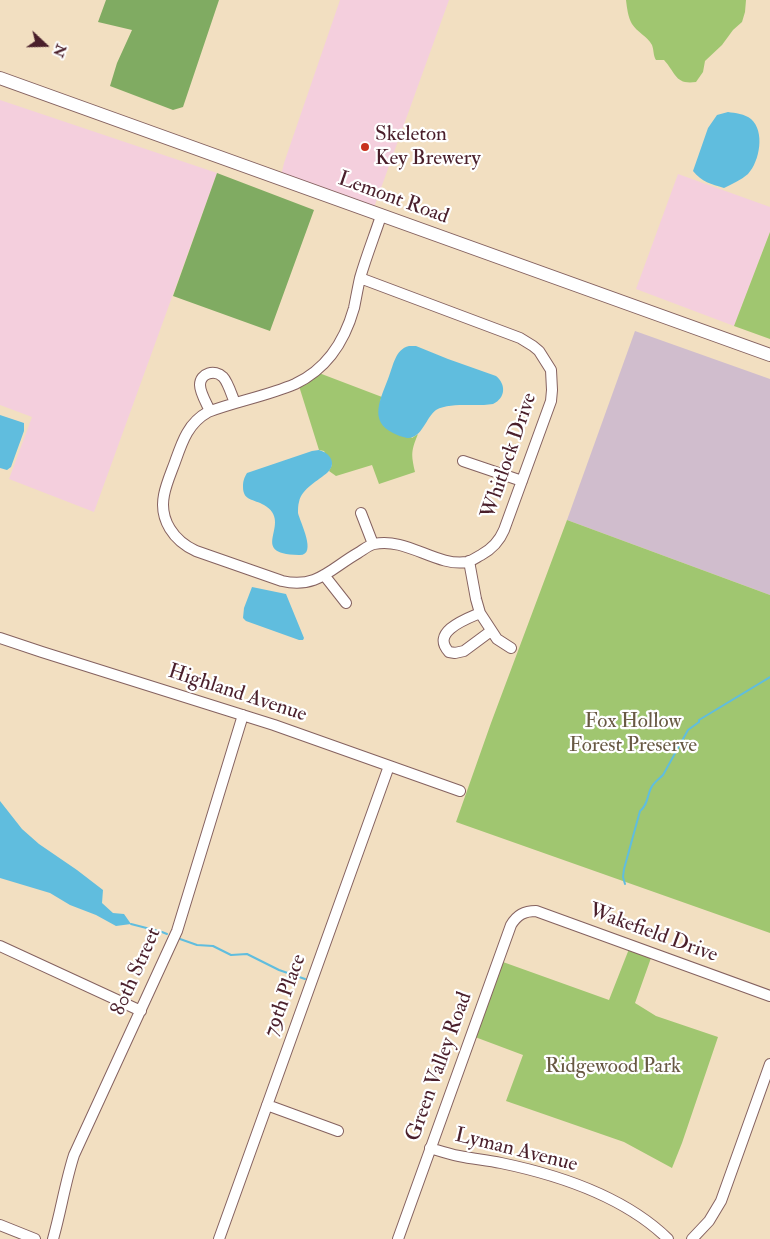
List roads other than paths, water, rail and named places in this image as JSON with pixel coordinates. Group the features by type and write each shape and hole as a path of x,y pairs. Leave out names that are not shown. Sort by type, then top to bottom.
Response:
{"main road":[{"name":"Lemont Road","path":"1,79 770,355"}],"street":[{"path":"381,216 360,278 354,308 345,334 334,352 322,366 296,384 210,411 190,428 185,435 164,494 163,506 167,526 183,544 196,551 282,581 301,583 318,580 373,544 402,545 447,561 469,562 480,613 497,639 512,648"},
{"name":"Whitlock Drive","path":"360,278 515,336 539,351 551,370 550,401 504,530 496,544 469,562"},
{"path":"210,411 200,387 201,380 206,374 214,372 223,377 235,402"},
{"path":"463,461 522,481"},
{"path":"361,513 373,544"},
{"path":"324,576 346,603"},
{"path":"480,613 448,629 443,641 445,647 449,652 464,651 491,631"},
{"name":"Highland Avenue","path":"0,638 274,725 460,791"},
{"name":"80th Street","path":"53,1239 74,1155 177,931 243,715"},
{"name":"79th Place","path":"219,1239 389,766"},
{"name":"Wakefield Drive","path":"523,912 541,913 770,996"},
{"name":"Green Valley Road","path":"398,1239 511,925 514,919 523,912"},
{"path":"0,946 141,1011"},
{"path":"692,1239 709,1221 721,1201 770,1064"},
{"path":"267,1105 338,1131"},
{"name":"Lyman Avenue","path":"430,1148 459,1156 531,1170 572,1183 626,1207 647,1220 668,1239"},
{"path":"0,1225 36,1239"}],"water":[{"path":"728,112 751,119 758,131 759,146 756,162 748,174 724,188 703,180 693,171 708,128 717,115"},
{"path":"416,346 496,376 502,383 502,395 493,404 456,405 436,410 420,431 412,437 405,438 393,433 385,428 381,422 378,409 395,359 404,348"},
{"path":"0,415 24,423 24,431 11,467 7,470 0,468"},
{"path":"319,450 329,456 332,465 328,472 303,493 299,502 298,513 308,545 307,550 304,554 299,555 283,553 275,549 272,543 275,520 272,512 264,505 245,495 243,492 244,478 247,473"},
{"path":"252,587 286,594 304,638 303,640 246,621 243,618 244,608"},
{"path":"0,801 22,829 39,844 103,890 102,903 113,913 124,914 131,924 116,926 96,915 70,905 50,893 0,878"}],"waterway":[{"path":"625,884 623,877 624,869 640,811 646,803 652,786 663,775 688,730 699,720 770,677"},
{"path":"131,924 167,934"},
{"path":"180,939 197,945 213,946 231,955 247,954 279,970 305,979"}],"place":[{"name":"Skeleton Key Brewery","path":"365,147"}],"park label":[{"name":"Fox Hollow Forest Preserve","path":"633,734"},
{"name":"Ridgewood Park","path":"613,1067"}]}
